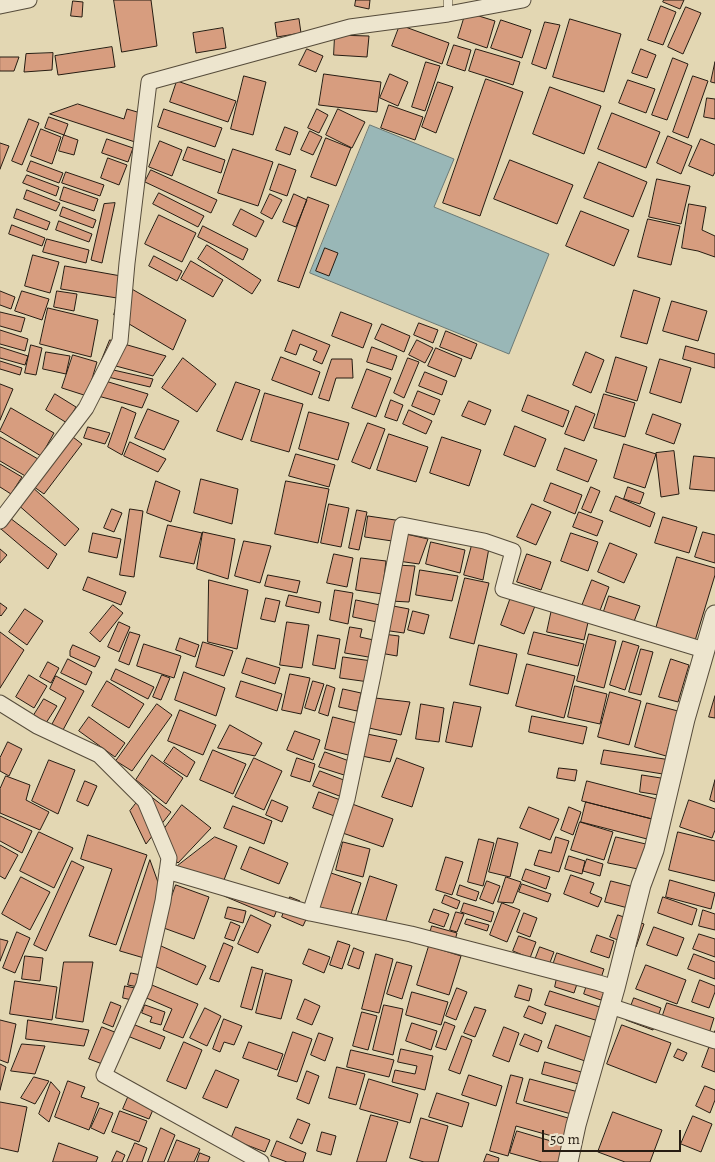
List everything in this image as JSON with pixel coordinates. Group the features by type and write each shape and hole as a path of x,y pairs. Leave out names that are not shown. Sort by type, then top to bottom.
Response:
{"street":[{"path":"0,6 29,0"},
{"path":"0,521 86,408 120,341 127,263 149,82 350,27 448,7 523,0"},
{"path":"310,913 347,799 402,525 484,541 513,551 503,589 704,650"},
{"path":"568,1162 576,1125 615,988 641,885 654,850 685,719 715,615"},
{"path":"0,703 37,726 99,755 145,801 168,858 163,901 144,985 104,1075 261,1162"},
{"path":"167,871 310,913 411,934 615,988"},
{"path":"610,1006 715,1041"}],"water":[{"path":"370,125 454,159 434,207 549,254 509,354 310,273"}],"building":[{"path":"114,0 151,0 157,46 122,52"},
{"path":"356,0 370,0 369,9 355,6"},
{"path":"664,0 684,0 680,9 663,2"},
{"path":"73,1 83,2 82,17 71,16"},
{"path":"661,6 676,12 663,45 648,40"},
{"path":"686,7 701,13 683,54 668,47"},
{"path":"466,12 495,21 487,48 458,38"},
{"path":"299,19 301,33 277,37 275,23"},
{"path":"570,19 621,34 604,92 553,77"},
{"path":"501,20 531,30 522,58 491,48"},
{"path":"545,22 560,25 546,69 532,64"},
{"path":"400,25 449,43 442,64 392,46"},
{"path":"223,28 226,48 196,53 193,33"},
{"path":"335,35 369,36 367,57 334,55"},
{"path":"454,45 471,50 465,71 447,65"},
{"path":"112,47 115,67 58,75 55,56"},
{"path":"307,49 323,56 316,72 299,65"},
{"path":"476,49 520,62 513,85 469,71"},
{"path":"641,49 656,55 647,78 632,73"},
{"path":"53,53 52,70 24,72 26,54"},
{"path":"0,57 19,57 14,71 0,71"},
{"path":"673,58 688,64 667,120 652,115"},
{"path":"426,62 440,66 425,111 412,107"},
{"path":"715,62 715,83 711,82"},
{"path":"324,74 381,82 377,112 319,105"},
{"path":"390,74 408,82 398,106 380,98"},
{"path":"244,76 266,82 253,135 231,129"},
{"path":"693,76 708,81 688,138 673,132"},
{"path":"486,79 523,92 480,216 443,203"},
{"path":"628,80 655,89 646,113 619,103"},
{"path":"177,81 236,101 228,122 170,102"},
{"path":"438,82 453,87 436,133 422,127"},
{"path":"550,87 601,106 584,154 533,134"},
{"path":"707,98 715,99 715,119 704,117"},
{"path":"78,104 124,119 127,109 144,114 135,142 50,114"},
{"path":"389,105 423,117 415,140 381,128"},
{"path":"164,109 222,128 215,147 158,127"},
{"path":"317,109 328,115 319,133 308,128"},
{"path":"338,109 365,122 352,148 326,135"},
{"path":"612,113 660,132 646,168 598,149"},
{"path":"49,117 68,124 64,135 45,128"},
{"path":"29,119 39,123 22,165 12,161"},
{"path":"285,127 298,132 290,155 276,150"},
{"path":"41,129 61,137 52,164 31,156"},
{"path":"310,131 322,137 313,155 301,150"},
{"path":"64,135 78,140 74,155 59,151"},
{"path":"668,136 692,146 681,174 657,163"},
{"path":"326,138 351,148 336,186 311,177"},
{"path":"107,139 133,148 128,162 102,153"},
{"path":"701,139 715,145 715,172 713,176 689,166"},
{"path":"160,141 182,150 172,176 149,167"},
{"path":"0,143 9,146 0,169"},
{"path":"188,147 225,160 221,173 183,160"},
{"path":"233,149 273,162 258,206 218,193"},
{"path":"108,158 127,165 119,185 101,178"},
{"path":"510,160 573,185 557,224 494,199"},
{"path":"31,161 63,173 59,183 27,171"},
{"path":"599,162 647,182 633,217 584,198"},
{"path":"279,164 296,170 287,196 270,190"},
{"path":"151,170 217,200 211,213 145,182"},
{"path":"66,172 104,185 100,196 62,183"},
{"path":"27,175 59,187 56,196 23,183"},
{"path":"657,179 690,186 681,224 649,217"},
{"path":"64,187 98,199 94,211 60,200"},
{"path":"27,190 60,203 56,211 24,199"},
{"path":"159,193 204,216 198,227 153,204"},
{"path":"270,194 282,200 272,219 261,213"},
{"path":"294,194 307,200 296,227 283,222"},
{"path":"308,197 329,205 299,288 278,281"},
{"path":"115,203 102,263 91,260 104,204"},
{"path":"689,204 706,207 702,230 715,236 715,257 682,248"},
{"path":"63,207 96,220 93,228 60,216"},
{"path":"17,209 50,222 47,230 14,218"},
{"path":"241,209 264,221 256,237 233,225"},
{"path":"581,211 629,230 614,266 566,246"},
{"path":"159,215 196,233 182,262 145,244"},
{"path":"648,219 680,226 671,265 638,257"},
{"path":"59,221 92,234 89,242 56,230"},
{"path":"12,225 45,238 42,246 9,234"},
{"path":"203,226 248,249 243,260 198,237"},
{"path":"47,239 89,250 86,263 43,252"},
{"path":"207,245 261,280 252,294 198,259"},
{"path":"325,248 338,253 329,276 316,271"},
{"path":"33,255 59,262 50,293 25,286"},
{"path":"154,256 182,271 177,281 149,266"},
{"path":"191,261 223,280 213,297 181,279"},
{"path":"65,266 121,276 117,298 61,289"},
{"path":"123,284 186,320 173,350 114,315"},
{"path":"634,290 660,298 647,344 621,337"},
{"path":"0,291 15,297 11,309 0,305"},
{"path":"22,291 49,299 42,320 15,311"},
{"path":"57,291 77,294 74,311 54,307"},
{"path":"672,301 707,311 698,341 663,331"},
{"path":"48,308 98,320 91,357 40,344"},
{"path":"0,312 25,318 21,332 0,326"},
{"path":"341,312 372,324 363,348 332,336"},
{"path":"419,323 438,330 433,343 414,335"},
{"path":"382,324 410,336 404,352 375,339"},
{"path":"0,330 28,339 25,351 0,344"},
{"path":"293,330 330,345 322,364 313,360 317,351 300,344 296,355 285,351"},
{"path":"446,331 477,344 471,359 440,347"},
{"path":"110,340 166,356 153,376 101,362"},
{"path":"417,340 433,348 425,363 409,355"},
{"path":"31,345 42,348 36,375 25,373"},
{"path":"686,346 715,354 715,368 683,359"},
{"path":"0,347 28,356 25,365 0,358"},
{"path":"372,347 397,356 392,370 367,362"},
{"path":"436,348 462,359 455,377 428,366"},
{"path":"46,352 70,356 66,374 43,369"},
{"path":"586,352 604,360 591,393 573,385"},
{"path":"73,355 97,362 87,396 62,388"},
{"path":"281,357 320,372 312,395 272,380"},
{"path":"616,357 647,367 637,401 606,392"},
{"path":"183,358 216,384 197,412 162,388"},
{"path":"408,358 419,362 404,398 394,393"},
{"path":"332,359 352,359 353,378 336,378 329,401 319,398"},
{"path":"660,359 691,368 681,403 650,393"},
{"path":"0,361 22,368 20,375 0,369"},
{"path":"109,369 153,379 150,387 108,377"},
{"path":"367,369 391,378 376,417 352,408"},
{"path":"425,372 447,381 442,395 419,386"},
{"path":"102,380 148,394 142,408 98,396"},
{"path":"236,382 260,390 242,440 217,431"},
{"path":"0,384 13,389 0,420"},
{"path":"418,391 440,400 434,415 412,406"},
{"path":"265,393 303,404 289,452 251,441"},
{"path":"55,394 76,407 67,423 46,410"},
{"path":"604,394 635,403 625,437 594,428"},
{"path":"528,395 569,411 563,427 522,411"},
{"path":"391,400 403,405 397,421 385,417"},
{"path":"469,401 491,410 485,425 462,416"},
{"path":"576,406 595,414 584,441 565,434"},
{"path":"122,407 136,413 122,455 108,447"},
{"path":"11,408 54,433 41,456 0,431"},
{"path":"148,409 179,421 164,450 135,438"},
{"path":"409,410 432,421 426,434 403,424"},
{"path":"309,412 349,423 338,460 299,449"},
{"path":"653,414 681,424 674,444 646,434"},
{"path":"368,423 385,429 370,469 352,462"},
{"path":"515,426 546,439 535,467 504,455"},
{"path":"88,427 110,433 105,444 84,438"},
{"path":"69,434 82,444 44,494 30,484"},
{"path":"389,434 428,447 416,482 377,470"},
{"path":"0,437 38,459 27,477 0,461"},
{"path":"442,437 481,450 469,486 430,473"},
{"path":"130,442 166,459 158,472 124,456"},
{"path":"624,444 656,454 645,488 614,478"},
{"path":"565,448 597,460 588,482 557,470"},
{"path":"674,451 679,494 661,497 656,453"},
{"path":"296,454 335,465 329,487 289,476"},
{"path":"694,456 715,458 715,491 690,489"},
{"path":"0,464 22,477 11,494 0,487"},
{"path":"201,479 238,489 232,524 194,513"},
{"path":"156,481 180,491 171,522 147,513"},
{"path":"286,481 329,489 318,543 275,534"},
{"path":"551,483 582,495 575,514 544,501"},
{"path":"31,486 79,529 65,546 16,503"},
{"path":"591,487 600,491 591,513 582,509"},
{"path":"628,487 644,493 640,504 624,499"},
{"path":"616,496 655,513 650,527 610,511"},
{"path":"329,504 349,508 341,547 321,543"},
{"path":"532,504 551,512 536,545 517,537"},
{"path":"112,509 122,513 114,532 104,528"},
{"path":"130,509 143,511 134,577 120,575"},
{"path":"357,510 367,512 359,550 349,548"},
{"path":"579,512 603,521 597,536 573,527"},
{"path":"368,516 402,521 399,542 365,537"},
{"path":"663,517 697,527 689,553 655,543"},
{"path":"10,518 57,554 48,569 1,529"},
{"path":"168,525 202,533 194,564 160,557"},
{"path":"203,532 235,539 228,579 197,569"},
{"path":"703,532 715,535 715,563 695,557"},
{"path":"93,533 121,539 117,558 89,552"},
{"path":"571,533 598,542 588,571 561,561"},
{"path":"406,534 428,539 419,564 398,561"},
{"path":"244,541 271,546 260,583 235,576"},
{"path":"431,542 465,550 460,573 426,564"},
{"path":"610,543 637,554 624,583 598,572"},
{"path":"472,545 489,548 483,580 464,575"},
{"path":"0,549 7,555 0,563"},
{"path":"334,554 353,558 347,587 327,583"},
{"path":"527,554 551,562 541,590 517,582"},
{"path":"677,557 715,568 715,575 694,644 655,632"},
{"path":"361,558 386,561 382,594 356,590"},
{"path":"396,565 415,566 409,602 390,601"},
{"path":"420,570 458,576 452,601 416,595"},
{"path":"268,575 300,581 297,593 265,586"},
{"path":"88,577 126,592 121,605 83,590"},
{"path":"465,578 489,583 474,644 450,638"},
{"path":"209,580 248,590 237,649 208,642"},
{"path":"592,580 609,587 599,613 582,606"},
{"path":"335,590 353,593 348,624 330,620"},
{"path":"289,595 321,602 319,613 286,606"},
{"path":"609,596 640,606 633,624 603,614"},
{"path":"511,597 535,606 524,634 501,625"},
{"path":"266,598 280,601 275,622 261,619"},
{"path":"356,600 380,605 377,622 353,617"},
{"path":"0,603 7,608 1,616 0,615"},
{"path":"113,605 123,613 100,642 90,633"},
{"path":"388,605 409,609 404,633 383,630"},
{"path":"25,609 43,621 27,645 9,632"},
{"path":"552,609 589,618 584,640 547,632"},
{"path":"413,611 429,615 424,634 408,630"},
{"path":"119,622 130,627 119,652 108,647"},
{"path":"287,622 309,625 302,668 280,665"},
{"path":"350,627 362,629 360,637 378,641 374,658 345,653"},
{"path":"0,632 24,650 0,688"},
{"path":"130,632 140,635 129,665 119,661"},
{"path":"534,632 584,644 578,666 528,654"},
{"path":"383,634 399,636 397,656 380,653"},
{"path":"589,634 616,641 604,688 577,681"},
{"path":"318,635 340,639 335,669 313,665"},
{"path":"180,638 199,645 195,657 176,650"},
{"path":"623,641 639,646 625,690 610,685"},
{"path":"203,642 233,651 224,676 196,667"},
{"path":"144,644 181,656 174,678 137,666"},
{"path":"73,645 100,657 95,667 70,656"},
{"path":"479,645 517,654 508,694 470,685"},
{"path":"641,649 653,652 641,695 629,692"},
{"path":"343,657 372,661 369,682 340,678"},
{"path":"247,658 280,668 275,684 242,673"},
{"path":"68,659 92,672 86,685 61,673"},
{"path":"671,659 689,665 678,702 659,697"},
{"path":"48,662 59,668 51,683 40,677"},
{"path":"527,664 575,676 564,718 516,706"},
{"path":"116,669 154,687 148,699 111,680"},
{"path":"184,672 225,688 216,716 175,700"},
{"path":"290,674 310,678 301,714 282,710"},
{"path":"29,675 47,686 34,708 16,697"},
{"path":"162,675 170,678 161,700 153,697"},
{"path":"56,676 84,691 63,730 52,724 66,698 50,689"},
{"path":"107,681 144,704 129,728 92,706"},
{"path":"241,681 282,694 277,711 236,697"},
{"path":"313,681 324,684 315,711 305,708"},
{"path":"327,685 335,688 328,716 319,713"},
{"path":"575,686 607,694 600,724 568,717"},
{"path":"343,689 361,693 357,711 339,707"},
{"path":"610,692 641,701 629,745 598,737"},
{"path":"715,696 715,718 709,717"},
{"path":"375,698 410,702 401,735 369,728"},
{"path":"44,699 57,706 46,723 34,715"},
{"path":"454,702 481,707 472,747 446,742"},
{"path":"647,703 678,711 666,756 635,747"},
{"path":"157,704 172,715 132,771 116,761"},
{"path":"421,704 444,708 439,742 416,739"},
{"path":"180,710 216,725 203,755 168,741"},
{"path":"532,716 587,727 583,744 529,732"},
{"path":"89,717 125,743 115,757 79,731"},
{"path":"333,717 360,724 352,756 325,749"},
{"path":"230,725 262,743 255,756 218,748"},
{"path":"295,731 320,740 313,760 287,750"},
{"path":"367,734 397,740 390,762 362,756"},
{"path":"8,742 22,749 9,776 0,771 0,758"},
{"path":"174,747 195,762 187,777 164,762"},
{"path":"213,750 246,764 233,794 200,780"},
{"path":"604,750 671,760 669,775 601,764"},
{"path":"325,752 349,761 344,775 319,767"},
{"path":"152,755 183,778 166,804 136,780"},
{"path":"254,758 282,771 264,810 235,797"},
{"path":"297,758 315,764 310,782 291,776"},
{"path":"397,758 424,768 412,807 382,797"},
{"path":"49,760 75,770 58,814 32,801"},
{"path":"559,768 577,770 575,781 557,778"},
{"path":"320,771 349,782 342,797 313,786"},
{"path":"642,775 667,779 665,796 640,792"},
{"path":"6,776 30,785 26,800 49,812 40,830 0,813 0,789"},
{"path":"715,780 715,802 710,800"},
{"path":"85,781 97,786 88,806 77,801"},
{"path":"587,781 657,799 652,819 582,801"},
{"path":"145,792 171,812 146,844 130,811"},
{"path":"319,792 343,801 337,817 313,808"},
{"path":"272,800 288,807 282,822 266,815"},
{"path":"689,800 715,809 715,830 712,838 680,827"},
{"path":"344,801 393,819 383,847 334,830"},
{"path":"586,802 656,820 651,840 581,822"},
{"path":"182,805 211,828 178,863 156,840"},
{"path":"233,806 272,821 264,844 224,828"},
{"path":"529,807 559,819 550,840 520,828"},
{"path":"569,807 581,812 573,835 561,830"},
{"path":"0,816 32,831 22,853 0,841"},
{"path":"580,822 613,832 604,860 571,850"},
{"path":"39,832 73,848 54,888 20,871"},
{"path":"678,832 715,841 715,881 669,870"},
{"path":"88,835 147,855 116,945 89,936 112,869 81,859"},
{"path":"215,837 237,846 219,893 171,871"},
{"path":"556,837 569,841 559,872 534,865 539,850 551,853"},
{"path":"616,837 650,845 643,870 608,863"},
{"path":"498,838 518,843 510,877 489,872"},
{"path":"479,839 494,843 483,886 468,882"},
{"path":"343,842 370,849 363,877 336,870"},
{"path":"0,845 18,855 5,879 0,876"},
{"path":"250,847 288,863 279,884 241,869"},
{"path":"569,856 585,861 582,874 565,869"},
{"path":"446,857 463,862 452,895 436,890"},
{"path":"587,859 603,864 600,876 583,871"},
{"path":"150,860 159,885 144,958 120,951"},
{"path":"72,861 84,867 46,951 34,945"},
{"path":"526,869 550,877 546,889 522,880"},
{"path":"331,873 361,883 350,917 320,907"},
{"path":"571,875 594,883 590,893 602,898 598,907 564,894"},
{"path":"370,876 397,885 382,933 355,924"},
{"path":"21,877 50,892 30,930 2,914"},
{"path":"506,877 521,882 513,903 498,902"},
{"path":"670,880 715,893 711,909 666,897"},
{"path":"487,881 500,886 493,904 480,899"},
{"path":"611,881 634,887 628,908 605,902"},
{"path":"229,884 279,905 274,917 224,896"},
{"path":"522,884 551,894 548,902 519,892"},
{"path":"176,885 209,897 194,939 161,927"},
{"path":"460,885 479,892 476,901 457,895"},
{"path":"445,895 460,901 457,909 442,903"},
{"path":"290,897 300,901 297,908 309,913 303,926 282,917"},
{"path":"663,897 697,909 692,925 658,913"},
{"path":"464,903 494,912 491,922 461,912"},
{"path":"502,903 520,910 507,942 490,935"},
{"path":"228,907 246,911 243,923 225,918"},
{"path":"434,909 449,914 444,927 429,922"},
{"path":"703,910 715,914 715,930 699,926"},
{"path":"456,912 464,914 457,932 450,930"},
{"path":"524,913 537,918 530,937 517,932"},
{"path":"251,915 271,925 258,953 238,944"},
{"path":"618,915 644,924 636,947 610,937"},
{"path":"467,919 489,925 487,931 465,924"},
{"path":"231,922 240,926 234,941 225,938"},
{"path":"432,926 457,933 454,944 429,937"},
{"path":"654,927 684,938 677,956 647,945"},
{"path":"17,932 30,938 15,973 3,968"},
{"path":"699,934 715,939 715,957 693,949"},
{"path":"597,935 614,941 609,958 591,952"},
{"path":"519,936 536,942 530,958 513,951"},
{"path":"0,939 8,941 0,961"},
{"path":"338,941 350,945 342,969 330,965"},
{"path":"224,943 233,947 219,982 210,979"},
{"path":"161,946 206,966 197,985 152,965"},
{"path":"429,946 461,956 449,995 417,985"},
{"path":"540,947 554,952 549,965 535,960"},
{"path":"354,948 364,952 359,969 348,965"},
{"path":"309,949 330,957 324,973 303,964"},
{"path":"557,953 604,969 600,981 553,965"},
{"path":"376,954 393,959 379,1013 362,1009"},
{"path":"694,954 715,962 715,979 688,969"},
{"path":"25,956 43,958 40,981 22,979"},
{"path":"64,962 93,962 83,1022 56,1018"},
{"path":"397,962 412,966 402,999 387,994"},
{"path":"646,965 686,980 677,1004 636,989"},
{"path":"252,967 263,970 252,1010 241,1007"},
{"path":"131,973 141,975 138,987 128,985"},
{"path":"266,973 292,980 281,1019 256,1013"},
{"path":"557,978 577,984 574,993 555,987"},
{"path":"700,980 715,986 715,992 709,1008 692,1002"},
{"path":"15,981 57,987 52,1020 10,1014"},
{"path":"147,983 198,1004 183,1038 163,1030 172,1009 142,996"},
{"path":"519,985 532,989 529,1001 515,997"},
{"path":"587,985 604,992 601,1000 584,994"},
{"path":"125,986 135,988 132,1000 123,998"},
{"path":"457,988 467,992 456,1020 446,1016"},
{"path":"550,991 606,1009 602,1022 545,1005"},
{"path":"412,992 448,1002 441,1025 406,1015"},
{"path":"634,998 661,1008 653,1030 626,1020"},
{"path":"305,999 320,1006 312,1025 297,1019"},
{"path":"111,1002 121,1006 113,1027 103,1023"},
{"path":"667,1003 714,1018 708,1037 661,1021"},
{"path":"145,1005 165,1012 161,1025 150,1022 152,1017 142,1013"},
{"path":"384,1005 403,1009 393,1055 373,1050"},
{"path":"529,1006 546,1013 542,1024 524,1017"},
{"path":"475,1007 486,1010 475,1037 464,1033"},
{"path":"205,1008 221,1016 207,1046 190,1038"},
{"path":"362,1012 377,1016 368,1050 353,1046"},
{"path":"224,1019 242,1026 234,1045 224,1042 220,1052 213,1049"},
{"path":"0,1020 16,1024 8,1063 0,1060"},
{"path":"28,1020 89,1030 84,1046 26,1039"},
{"path":"445,1022 455,1026 446,1050 436,1047"},
{"path":"130,1023 165,1037 160,1049 125,1035"},
{"path":"412,1023 437,1031 431,1050 406,1041"},
{"path":"556,1025 593,1038 585,1061 548,1048"},
{"path":"622,1025 671,1043 656,1083 607,1064"},
{"path":"102,1027 117,1033 105,1065 89,1059"},
{"path":"504,1027 519,1033 509,1062 493,1056"},
{"path":"715,1031 715,1072 702,1067"},
{"path":"293,1032 312,1039 297,1082 278,1076"},
{"path":"319,1033 333,1038 325,1061 311,1055"},
{"path":"525,1034 542,1041 538,1052 520,1045"},
{"path":"462,1036 472,1040 460,1074 449,1070"},
{"path":"184,1042 202,1050 186,1089 167,1081"},
{"path":"249,1042 283,1054 277,1070 243,1058"},
{"path":"22,1044 45,1046 35,1074 11,1071"},
{"path":"401,1049 433,1056 425,1090 392,1082 395,1070 415,1074 417,1066 398,1062"},
{"path":"678,1049 687,1053 683,1061 674,1057"},
{"path":"351,1050 394,1060 389,1077 347,1067"},
{"path":"545,1062 585,1073 582,1085 542,1074"},
{"path":"0,1064 6,1067 0,1090"},
{"path":"337,1067 365,1074 356,1105 329,1098"},
{"path":"216,1070 239,1080 227,1108 203,1098"},
{"path":"307,1071 319,1076 309,1104 297,1099"},
{"path":"469,1075 502,1086 496,1106 462,1095"},
{"path":"511,1075 523,1078 516,1103 575,1120 570,1141 516,1126 508,1156 490,1151"},
{"path":"34,1077 49,1081 35,1104 21,1098"},
{"path":"369,1079 418,1094 410,1123 360,1109"},
{"path":"530,1079 582,1093 575,1115 524,1101"},
{"path":"68,1081 85,1087 81,1097 99,1103 89,1130 55,1117"},
{"path":"51,1082 60,1092 49,1122 39,1114"},
{"path":"705,1086 715,1090 715,1100 710,1113 696,1106"},
{"path":"437,1093 469,1103 462,1127 429,1117"},
{"path":"129,1095 155,1105 149,1119 123,1109"},
{"path":"0,1102 27,1107 18,1152 0,1148"},
{"path":"100,1108 113,1113 104,1134 91,1128"},
{"path":"120,1111 147,1121 139,1142 112,1132"},
{"path":"613,1112 662,1130 650,1162 625,1162 598,1152"},
{"path":"371,1115 398,1122 386,1162 357,1162"},
{"path":"693,1116 712,1124 701,1152 681,1144"},
{"path":"421,1118 448,1126 438,1162 424,1162 410,1158"},
{"path":"298,1119 310,1124 302,1144 290,1138"},
{"path":"236,1127 270,1140 265,1152 231,1139"},
{"path":"161,1128 175,1135 164,1162 148,1162"},
{"path":"517,1131 568,1146 564,1162 542,1162 510,1153"},
{"path":"322,1132 336,1136 331,1155 317,1151"},
{"path":"177,1140 200,1149 194,1162 168,1162"},
{"path":"277,1141 306,1153 303,1162 287,1162 271,1156"},
{"path":"59,1143 98,1157 96,1162 53,1162"},
{"path":"135,1143 147,1148 142,1162 127,1162"},
{"path":"117,1151 125,1155 122,1162 112,1162"},
{"path":"200,1153 210,1157 208,1162 197,1162"},
{"path":"487,1154 499,1158 498,1162 484,1162"}]}
